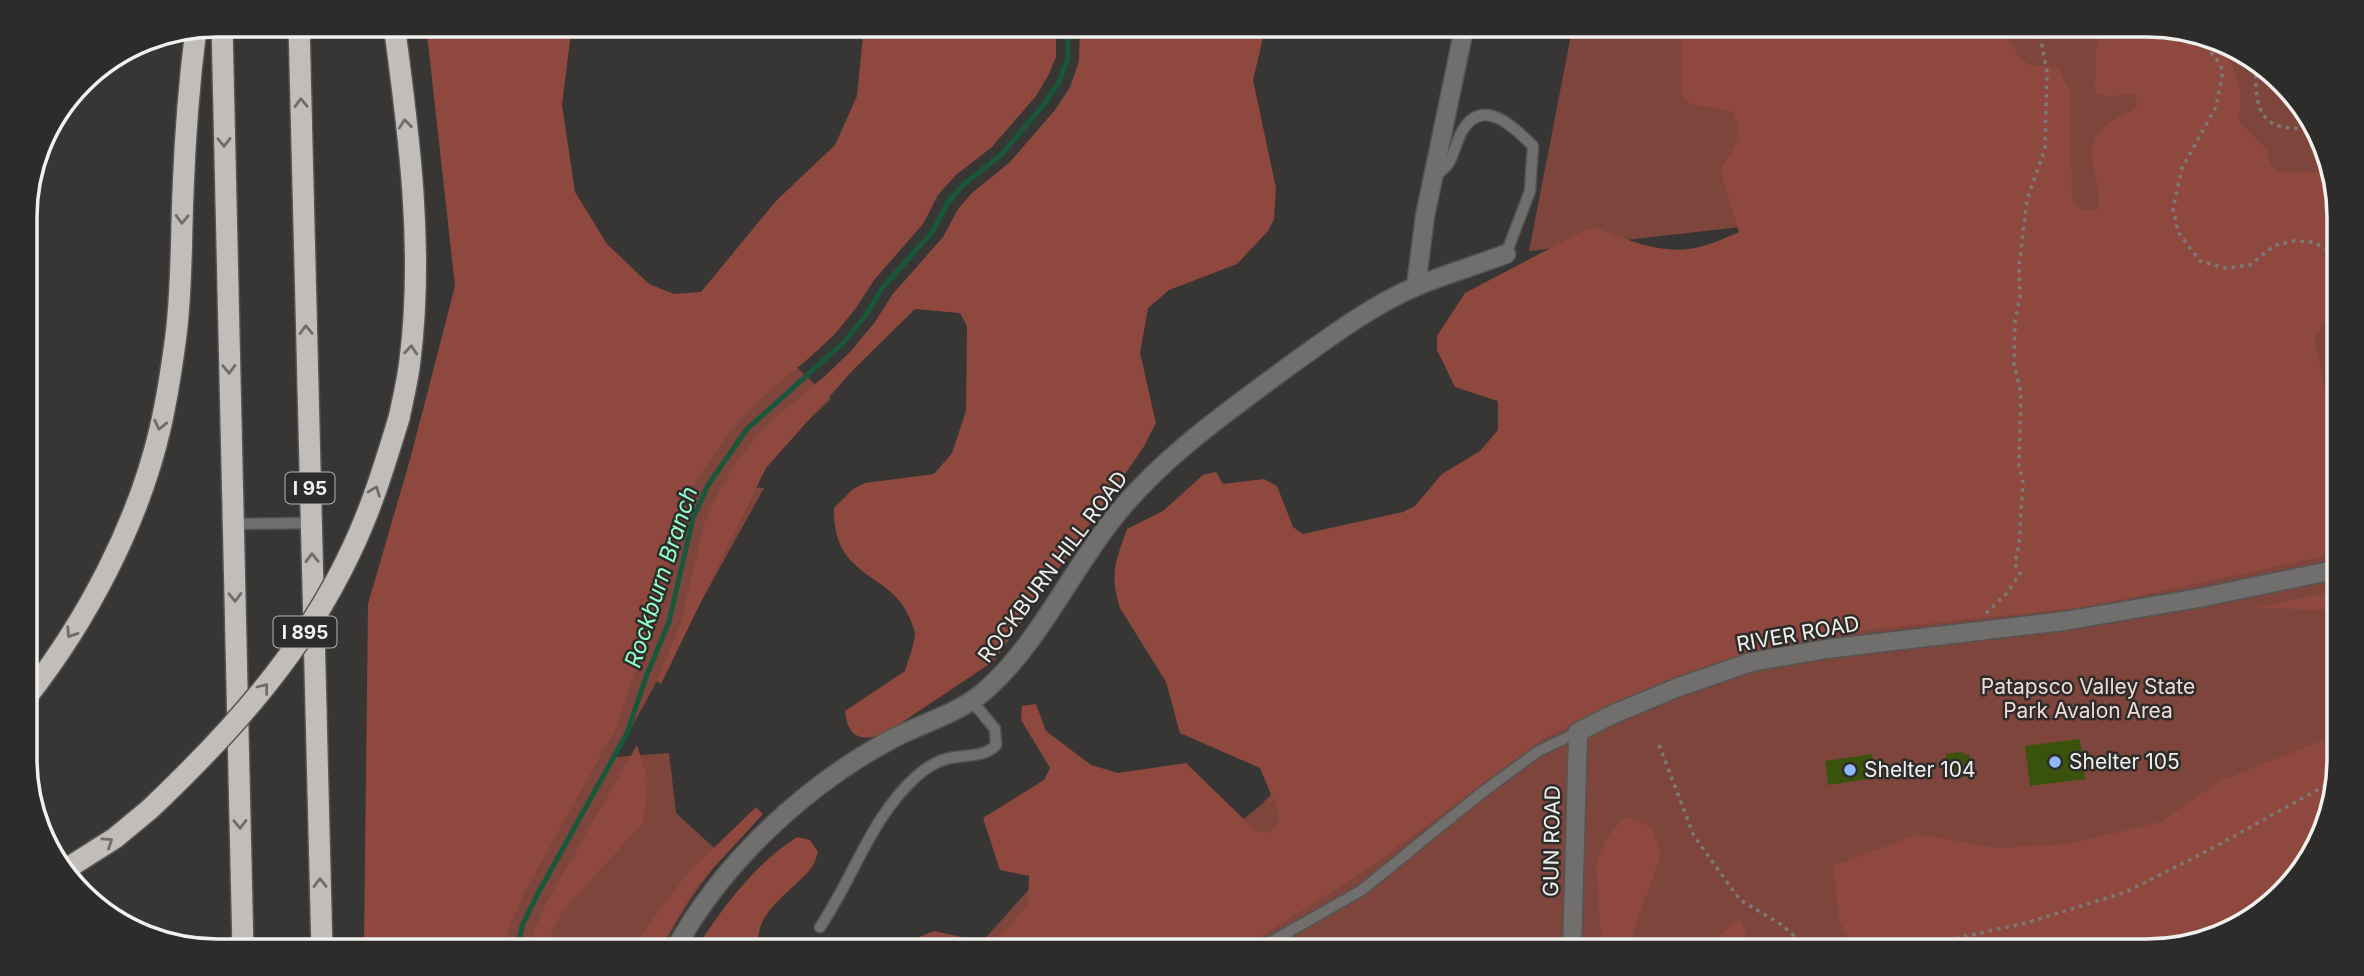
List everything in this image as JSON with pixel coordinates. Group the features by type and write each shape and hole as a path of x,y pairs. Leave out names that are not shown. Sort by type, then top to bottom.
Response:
{"highway":[{"path":"222,37 243,939"},
{"name":"I 95","path":"299,37 322,939"},
{"name":"I 895","path":"72,865 115,838 150,809 229,731 263,690 327,598 351,553 378,486 399,418 410,361 415,290 415,224 395,37"},
{"path":"37,684 90,604 145,481 160,429 176,334 188,96 195,38"}],"street":[{"path":"1416,286 1425,216 1462,37"},
{"name":"ROCKBURN HILL ROAD","path":"681,939 718,885 795,804 840,769 892,738 935,721 972,701 988,688 1017,657 1121,509 1152,477 1227,411 1368,312 1416,286 1506,254"},
{"name":"RIVER ROAD","path":"1577,732 1676,688 1751,662 1826,649 2064,621 2199,598 2327,571"},
{"name":"GUN ROAD","path":"1572,939 1577,732"}],"lane":[{"path":"1433,179 1448,163 1464,127 1477,117 1488,114 1513,125 1533,146 1530,191 1506,254"},
{"path":"233,524 311,523"},
{"path":"820,928 838,901 870,834 901,793 930,766 946,759 989,752 996,745 995,729 972,701"},
{"name":"RIVER ROAD","path":"1276,939 1362,890 1489,787 1537,752 1577,732"}],"path":[{"path":"1994,615 1986,614 2007,593 2020,574 2015,564 2023,483 2019,466 2021,393 2014,365 2015,321 2020,297 2019,267 2027,200 2045,148 2047,72 2040,37"},
{"path":"2205,46 2217,58 2223,71 2216,107 2182,168 2173,209 2178,232 2200,261 2225,268 2250,265 2275,245 2294,241 2313,242 2327,249"},
{"path":"2256,73 2255,90 2262,115 2275,125 2290,130 2304,129"},
{"path":"1659,746 1694,835 1740,900 1782,925 1798,939"},
{"path":"1953,939 2026,923 2126,892 2211,849 2325,785"}],"green space":[{"name":"Patapsco Valley State Park Avalon Area","path":"1571,37 2170,38 2216,50 2257,74 2290,107 2314,148 2326,194 2327,217 2326,782 2318,817 2309,839 2290,869 2257,902 2237,915 2216,926 2159,939 985,939 1064,850 1208,848 1262,804 1384,667 1794,221 1529,251"},
{"path":"778,350 831,399 738,486 764,488 615,757 669,753 676,813 723,856 689,902 667,939 432,939 426,487"}],"shaded area":[{"path":"427,37 570,37 562,105 575,192 607,244 649,284 674,294 701,292 776,201 835,145 857,96 863,37 1056,37 1056,57 1036,96 992,147 956,175 938,195 923,224 874,280 834,335 738,421 697,479 682,514 657,618 616,728 525,891 507,939 364,939 368,604 411,456 455,286"},
{"path":"1080,37 1263,37 1253,80 1276,188 1274,219 1268,231 1237,264 1169,290 1148,308 1140,353 1156,423 1143,448 994,661 883,735 856,735 849,727 845,711 905,671 915,632 901,603 852,562 842,549 836,531 834,508 853,489 865,483 934,474 952,453 966,411 967,326 960,313 915,309 853,370 766,468 661,684 657,681 680,625 705,522 735,464 776,417 851,351 875,322 892,295 943,237 958,209 972,193 1009,163 1055,110 1070,87 1079,61"},
{"path":"2007,37 2018,55 2029,65 2057,67 2070,91 2072,203 2084,210 2098,210 2098,190 2092,158 2094,139 2108,124 2137,107 2136,93 2108,97 2095,92 2096,51 2101,37 2170,38 2205,46 2229,57 2241,93 2239,121 2268,151 2270,165 2281,172 2321,173 2326,194 2327,323 2314,337 2327,396 2327,556 2087,607 1800,637 1667,680 1544,738 1366,870 1257,939 994,939 1009,927 1028,904 1029,876 1000,870 983,818 1044,780 1050,768 1021,720 1022,706 1036,704 1046,731 1091,765 1118,773 1186,763 1256,831 1269,833 1278,824 1278,811 1260,768 1180,733 1166,682 1120,608 1114,576 1127,529 1163,511 1203,475 1216,472 1223,484 1264,479 1277,486 1293,527 1303,534 1403,512 1415,506 1442,474 1480,451 1498,430 1498,401 1455,387 1437,350 1437,336 1465,293 1583,231 1596,227 1648,246 1676,250 1708,245 1739,232 1720,170 1736,142 1736,120 1732,111 1690,104 1681,93 1681,39"},
{"path":"2327,593 2327,610 2255,608"},
{"path":"2327,739 2324,794 2309,839 2290,869 2257,902 2216,926 2159,939 1849,939 1840,923 1833,866 1918,834 1995,848 2070,844 2160,822 2220,781"},
{"path":"637,745 648,782 643,823 564,909 549,939 532,939 547,902"},
{"path":"756,807 763,814 695,888 664,939 639,939 688,873"},
{"path":"1624,817 1650,826 1661,854 1631,939 1601,939 1596,863 1607,837"},
{"path":"797,837 810,840 818,852 812,867 767,915 758,939 702,939 752,874"},
{"path":"1739,919 1746,930 1743,939 1716,939"},
{"path":"934,931 971,939 914,939"}],"building":[{"name":"Shelter 105","path":"2080,739 2085,779 2030,786 2025,746"},
{"path":"1963,752 1964,755 1969,754 1972,772 1967,773 1967,776 1949,779 1946,754"},
{"name":"Shelter 104","path":"1872,754 1876,778 1828,785 1825,761"}],"waterway":[{"name":"Rockburn Branch","path":"519,939 522,926 536,897 627,733 669,622 693,518 708,485 747,429 843,343 866,315 883,287 933,231 948,202 964,184 1001,155 1045,103 1059,82 1068,59 1068,37"}],"place":[{"name":"Shelter 105","path":"2055,762"},
{"name":"Shelter 104","path":"1850,770"}]}
